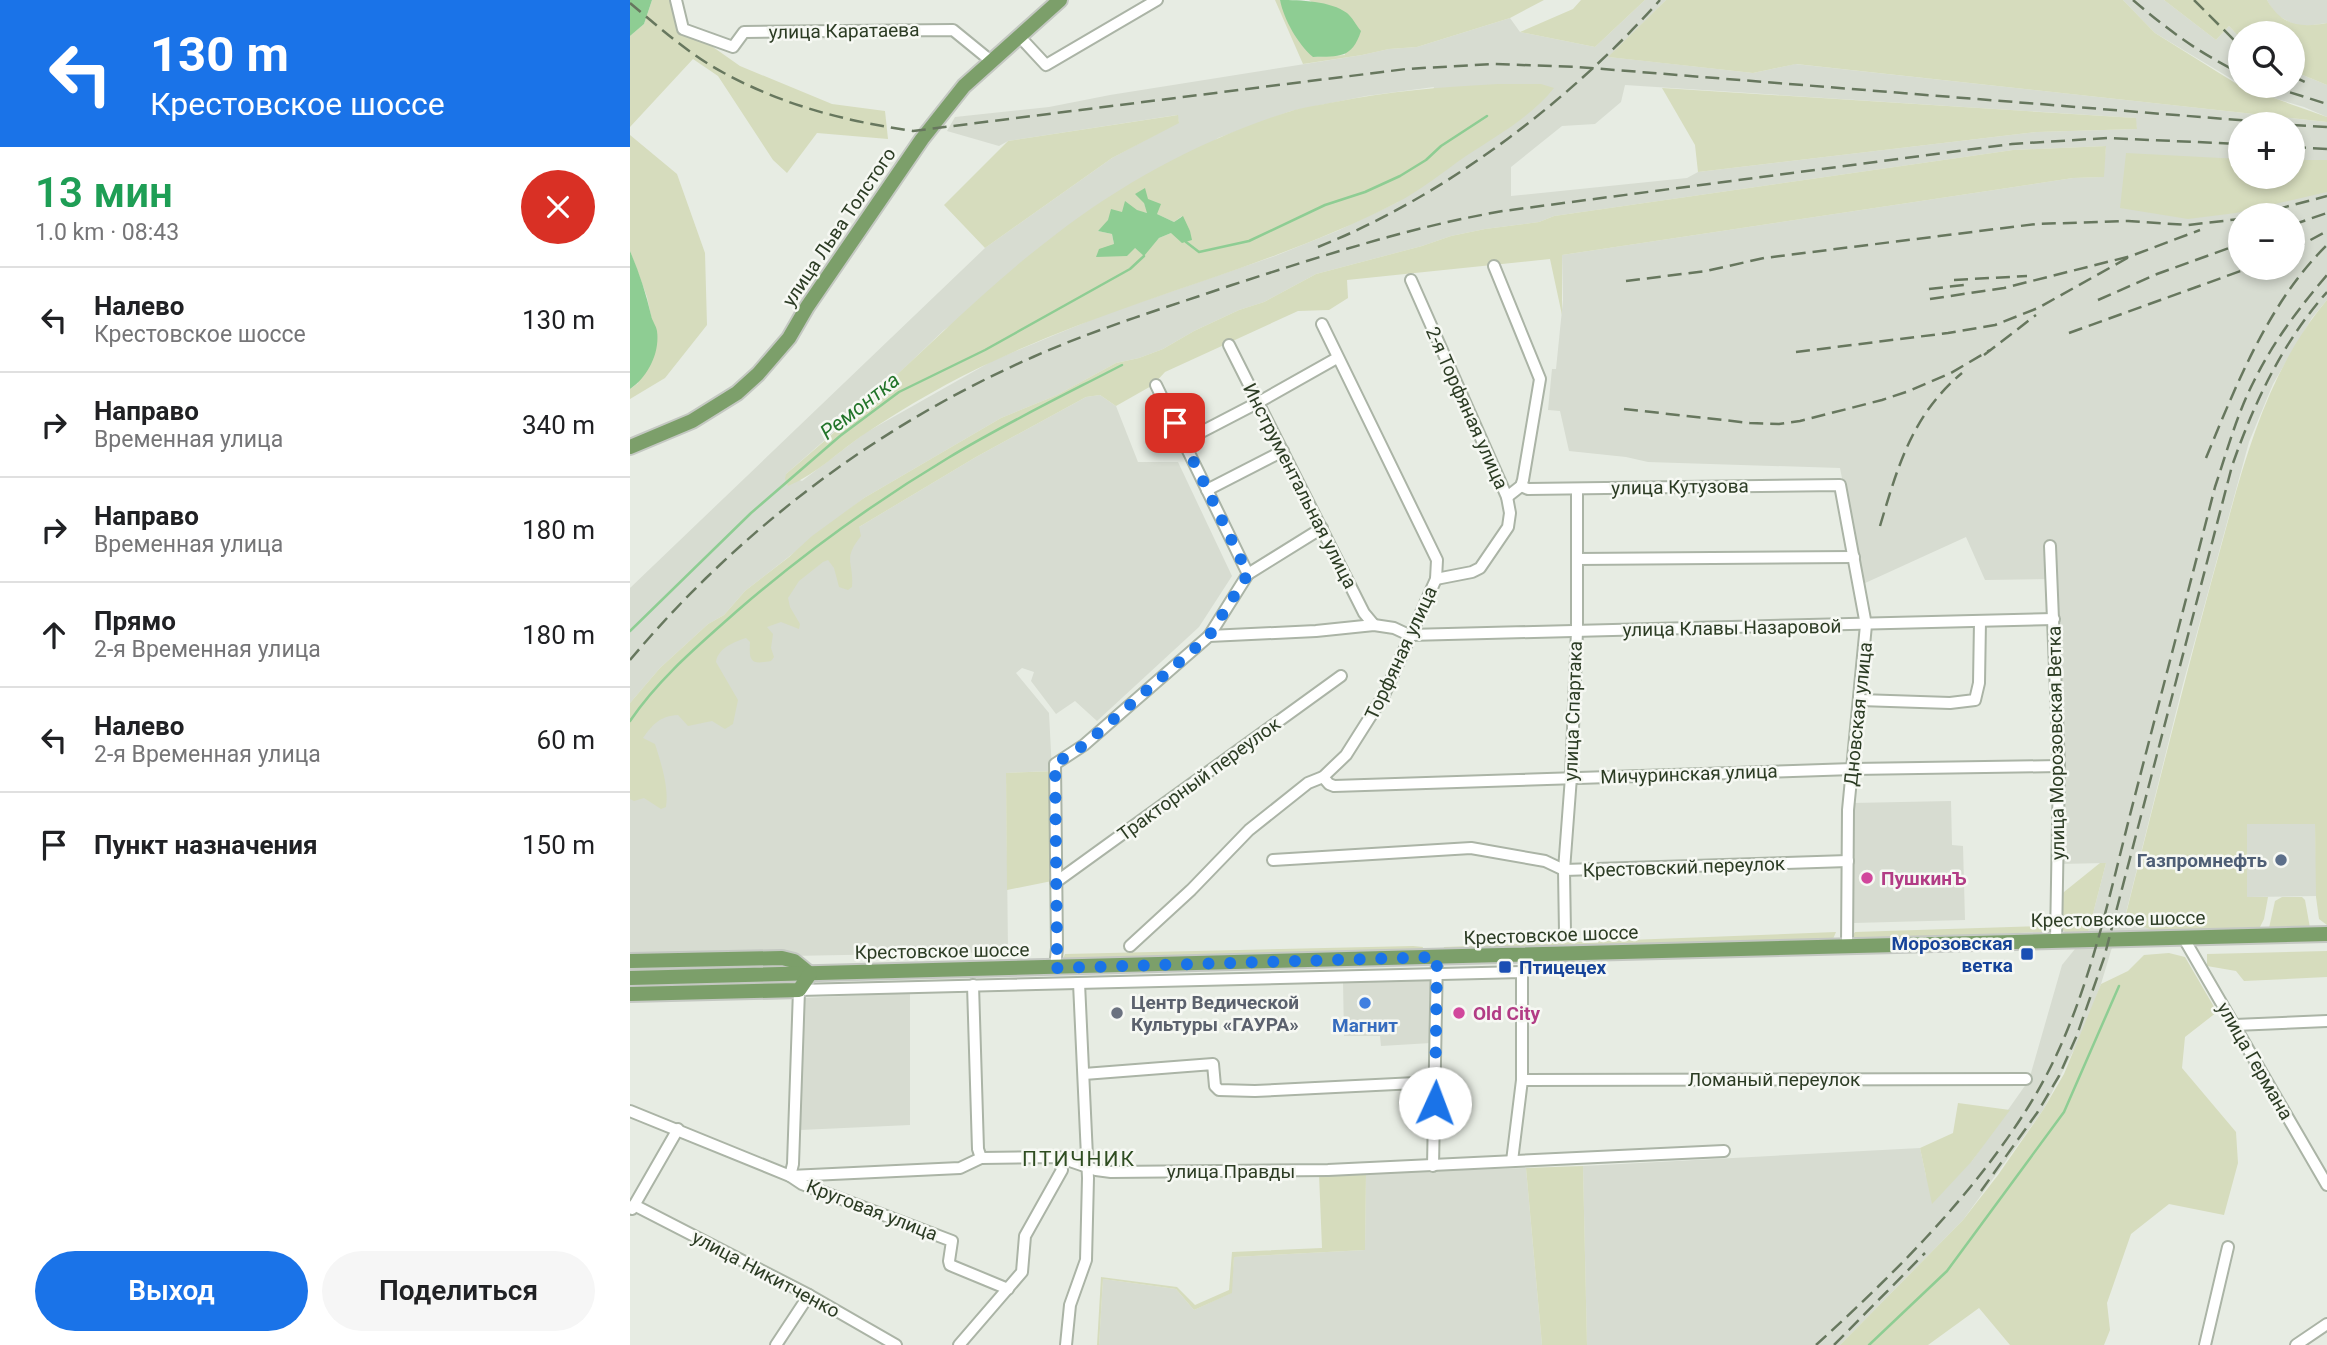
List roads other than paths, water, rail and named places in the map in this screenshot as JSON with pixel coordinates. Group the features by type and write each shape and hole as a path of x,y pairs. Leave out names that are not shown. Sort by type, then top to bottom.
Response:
{"main road":[{"name":"улица Льва Толстого","path":"630,447 704,414 737,393 758,374 789,338 807,307 922,139 964,86 1060,0"},
{"name":"Крестовское шоссе","path":"630,978 2327,934"},
{"path":"630,961 782,958 794,961 810,974 799,990 630,994"}],"street":[{"name":"улица Каратаева","path":"676,0 683,29 733,47 744,32 953,30 990,61"},
{"path":"1019,36 1046,65 1157,0"},
{"path":"1494,266 1540,379 1521,486 1507,497"},
{"name":"2-я Торфяная улица","path":"1411,280 1507,497 1510,513 1508,527 1480,568 1436,579"},
{"name":"Торфяная улица","path":"1130,946 1191,890 1249,830 1308,783 1323,777 1346,755 1384,695 1436,579 1437,560 1322,324"},
{"name":"Инструментальная улица","path":"1229,345 1364,613 1374,625"},
{"path":"1184,441 1337,358"},
{"path":"1156,385 1248,574"},
{"path":"1208,490 1283,450"},
{"name":"улица Кутузова","path":"1521,486 1528,489 1577,489 1840,485"},
{"name":"Дновская улица","path":"1840,485 1866,625 1848,810 1847,945"},
{"name":"улица Спартака","path":"1565,933 1564,870 1577,631 1577,489"},
{"path":"1055,968 1055,764 1084,745 1209,636 1248,574 1322,528"},
{"name":"улица Морозовская Ветка","path":"2050,546 2059,766 2056,940"},
{"path":"1577,559 1854,557"},
{"name":"улица Клавы Назаровой","path":"1374,625 1394,628 1409,635 2054,619"},
{"path":"1860,700 1975,700 1979,683 1980,621"},
{"path":"1209,636 1316,631 1374,625"},
{"name":"Тракторный переулок","path":"1056,882 1341,676"},
{"name":"Мичуринская улица","path":"1323,777 1334,786 1853,769 2059,766"},
{"name":"Крестовский переулок","path":"1273,860 1471,848 1545,861 1564,870 1848,861"},
{"name":"улица Германа","path":"2183,937 2327,1185"},
{"path":"1433,1166 1437,957"},
{"path":"790,1176 793,1164 799,990 1522,972 1522,1080 1512,1161"},
{"path":"1066,1345 1070,1305 1086,1260 1088,1178 1079,983"},
{"path":"973,985 978,1149 981,1158"},
{"path":"2235,1025 2327,1021"},
{"path":"1084,1073 1213,1064 1219,1090 1255,1091 1436,1082"},
{"name":"Ломаный переулок","path":"1522,1080 2026,1079"},
{"name":"улица Правды","path":"630,1111 790,1176 960,1168 981,1158 1058,1157 1111,1172 1328,1170 1724,1151"},
{"path":"632,1208 678,1129"},
{"path":"959,1345 1022,1272 1025,1236 1062,1170 1058,1157"},
{"name":"Круговая улица","path":"790,1176 802,1184 952,1241 948,1261 950,1265 1008,1289"},
{"name":"улица Никитченко","path":"632,1208 809,1295 896,1345"},
{"path":"2205,1345 2228,1247"},
{"path":"776,1345 809,1295"},
{"path":"2296,1345 2327,1324"}],"waterway":[{"path":"1186,242 1199,252 1249,241 1325,205 1365,192 1400,176 1487,116"},
{"name":"Ремонтка","path":"630,631 751,513 840,436 899,392 985,350 1130,269 1144,256"},
{"path":"630,721 654,690 694,649 762,590 839,530 969,445 1122,365"},
{"path":"1869,1345 1947,1271 2064,1112 2119,986"}],"railway":[{"path":"1318,247 1412,202 1502,143 1586,74 1625,38 1660,0"},
{"path":"2133,0 2184,40 2228,66"},
{"path":"2194,0 2228,34"},
{"path":"630,3 699,58 747,85 816,111 913,131 1406,69 1493,64 1578,67 2228,119"},
{"path":"2305,82 2309,84"},
{"path":"2305,97 2327,104"},
{"path":"2305,126 2327,127"},
{"path":"630,660 672,612 717,567 765,525 814,485 866,448 920,415 976,384 1057,347 1266,274 1400,234 1503,211 2012,144 2107,138 2228,143"},
{"path":"2305,148 2327,149"},
{"path":"2300,203 2327,196"},
{"path":"2305,221 2327,213"},
{"path":"1626,281 1706,271 1764,258 2036,224 2128,221 2188,225 2228,220"},
{"path":"1930,299 2004,288 2131,256 2200,230"},
{"path":"2305,243 2327,231"},
{"path":"2206,458 2230,401 2271,318 2306,267 2327,245"},
{"path":"2098,300 2157,274 2228,248"},
{"path":"1796,352 1995,325 2038,308 2131,256"},
{"path":"1816,1345 1875,1290 1958,1202 2008,1138 2049,1071 2079,1000 2102,927 2215,487 2233,433 2248,394 2269,353 2327,275"},
{"path":"1954,280 2027,276"},
{"path":"2069,333 2228,276"},
{"path":"1929,289 1964,285"},
{"path":"1981,1191 2037,1113 2059,1076 2077,1035 2104,958 2232,466 2271,374 2296,332 2327,292"},
{"path":"1984,355 2036,315"},
{"path":"1624,409 1750,423 1779,424 1800,421 1909,391 1951,373 1990,350"},
{"path":"1880,526 1901,462 1919,424 1945,389 1962,373"},
{"path":"1834,1345 1925,1253"}],"place":[{"name":"Газпромнефть","path":"2281,860"},
{"name":"ПушкинЪ","path":"1867,878"},
{"name":"Морозовская ветка","path":"2027,954"},
{"name":"Птицецех","path":"1505,967"},
{"name":"Магнит","path":"1365,1003"},
{"name":"Центр Ведической Культуры «ГАУРА»","path":"1117,1013"},
{"name":"Old City","path":"1459,1013"}],"district":[{"name":"ПТИЧНИК","path":"1079,1159"}]}
